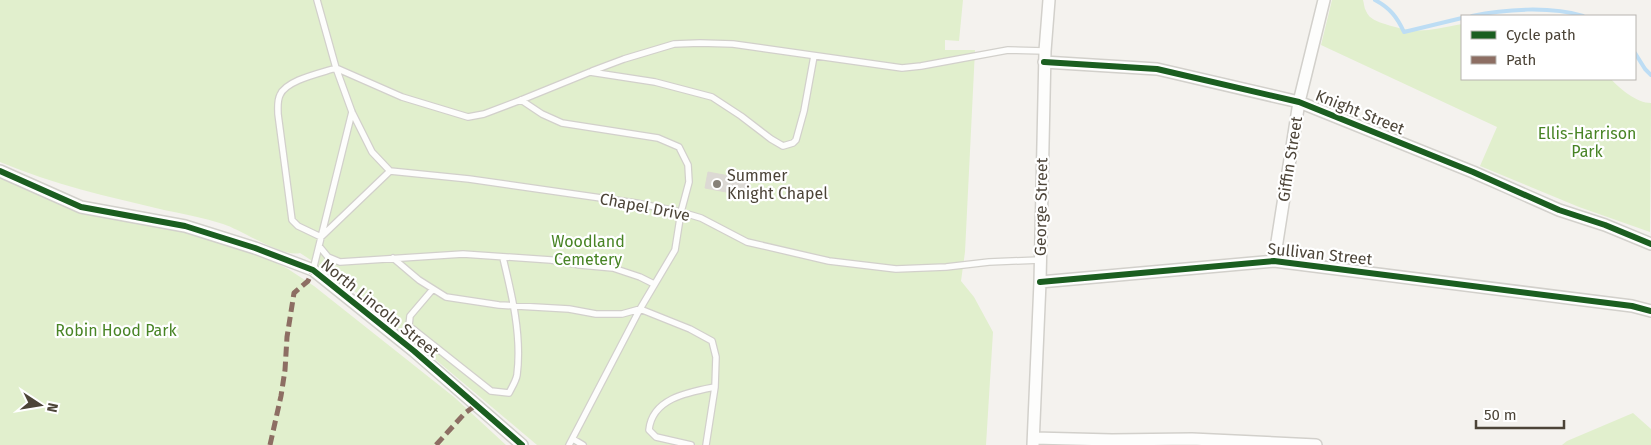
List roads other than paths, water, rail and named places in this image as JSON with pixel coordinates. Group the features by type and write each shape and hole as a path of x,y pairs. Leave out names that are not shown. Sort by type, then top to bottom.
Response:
{"street":[{"name":"George Street","path":"1033,442 1040,282 1045,56 1050,0"},
{"name":"Giffin Street","path":"1274,261 1299,102 1324,0"},
{"name":"Knight Street","path":"1045,56 1157,69 1299,102 1473,172 1559,210 1604,225 1651,244"},
{"name":"North Lincoln Street","path":"0,172 81,207 185,226 255,248 313,270 414,351 522,445"},
{"name":"Sullivan Street","path":"1040,282 1274,261 1632,306 1651,311"},
{"path":"1033,442 1192,439 1316,445"}],"lane":[{"path":"317,0 336,68 352,112 372,152 390,171 321,237"},
{"path":"321,237 298,226 292,220 278,102 280,94 286,86 336,68 402,97 468,117 484,114 624,59 674,44 734,44 902,68 1008,50 1045,56"},
{"path":"590,72 655,82 712,97 783,146 796,140 804,111 814,56"},
{"path":"521,100 542,114 562,123 658,138 679,147 688,164 689,182 674,250 640,308 571,442 583,445"},
{"path":"313,270 352,112"},
{"name":"Chapel Drive","path":"390,171 469,178 636,203 681,212 701,218 747,242 829,261 896,269 1040,260"},
{"path":"319,246 328,257 340,262 463,254 551,260 613,268 654,284"},
{"path":"393,258 419,280 446,298 514,306 569,309 596,314 622,314 640,308 690,329 712,341 716,356 715,388 706,445"},
{"path":"433,289 410,316 409,326 491,391 509,392 517,377 517,352 514,306 503,258"},
{"path":"691,445 656,438 649,430 650,420 656,410 666,402 689,392 715,388"}],"waterway":[{"path":"1375,0 1392,13 1404,32 1461,18"},
{"path":"1478,15 1528,10 1557,11 1579,15"},
{"path":"1636,55 1651,75"}],"place":[{"name":"Summer Knight Chapel","path":"717,184"}],"park label":[{"name":"Ellis-Harrison Park","path":"1587,142"},
{"name":"Woodland Cemetery","path":"588,250"},
{"name":"Robin Hood Park","path":"116,330"}]}
